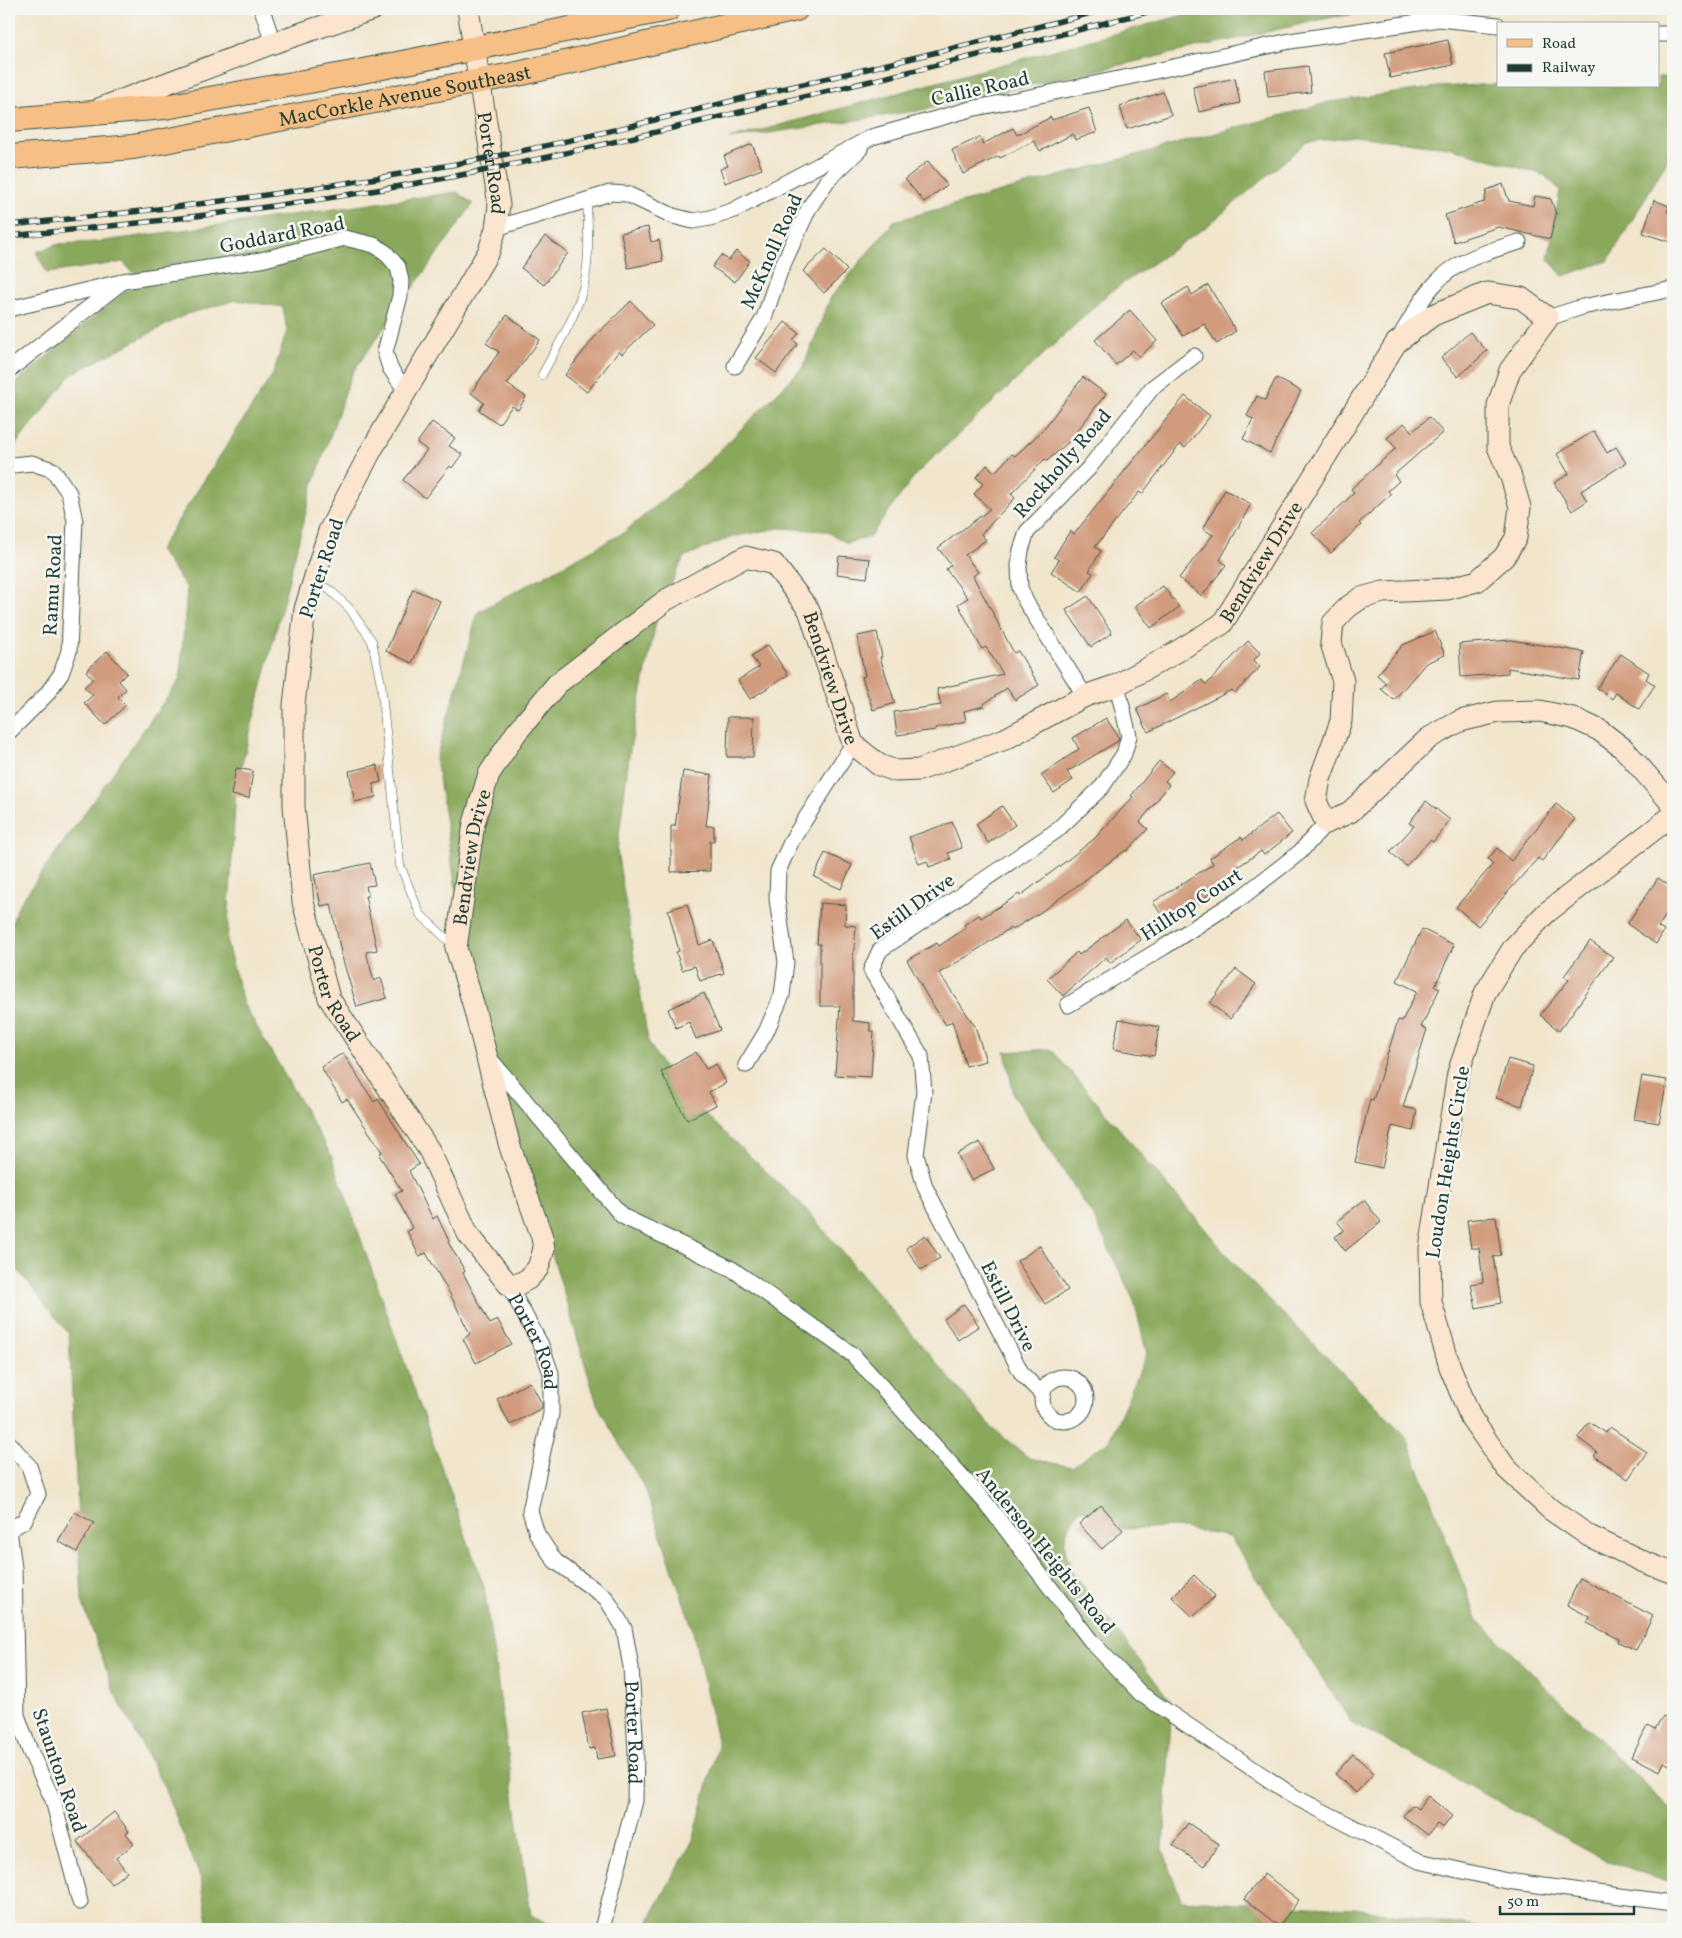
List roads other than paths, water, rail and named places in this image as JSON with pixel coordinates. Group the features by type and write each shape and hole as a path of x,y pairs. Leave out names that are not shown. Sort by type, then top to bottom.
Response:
{"main road":[{"name":"MacCorkle Avenue Southeast","path":"9,120 165,107 475,49 668,9"},
{"name":"MacCorkle Avenue Southeast","path":"9,157 133,147 522,73 796,9"}],"street":[{"path":"262,9 273,43"},
{"path":"85,114 273,43 373,9"},
{"name":"Porter Road","path":"468,9 498,204 496,228 489,251 372,449 329,531 305,609 294,705 294,806 304,902 329,998 429,1150 468,1234 508,1284 541,1345 551,1373 551,1414 530,1512 537,1534 555,1560 606,1598 624,1628 631,1667 636,1751 635,1801 602,1929"},
{"name":"Callie Road","path":"496,228 610,193 627,194 673,216 693,221 710,218 732,210 872,137 971,109 1290,41 1439,19 1497,25"},
{"path":"1660,34 1673,34"},
{"name":"McKnoll Road","path":"735,366 764,318 780,271 809,208 827,181 872,137"},
{"name":"Goddard Road","path":"9,309 123,281 261,260 345,238 374,245 385,252 398,268 401,281 400,296 385,352 390,368 406,390"},
{"path":"1396,343 1434,284 1450,271 1479,254 1519,242"},
{"name":"Goddard Road","path":"9,370 123,281"},
{"path":"1673,289 1582,307 1548,318 1510,370 1498,405 1498,447 1511,477 1520,507 1516,538 1504,557 1477,581 1467,584 1440,590 1384,592 1360,598 1348,607 1333,623 1331,643 1343,681 1341,721 1320,779 1316,802 1326,823 1350,812 1429,738 1460,721 1498,712 1540,712 1573,718 1599,730 1624,748 1673,804"},
{"name":"Bendview Drive","path":"508,1284 519,1284 528,1279 538,1268 544,1249 510,1147 472,1000 456,948 474,823 489,774 516,732 557,684 666,600 745,557 774,564 809,610 853,744 879,765 896,771 919,770 1005,739 1085,696 1117,685 1222,624 1396,343 1433,315 1486,293 1522,298 1548,318"},
{"name":"Rockholly Road","path":"1085,696 1026,602 1020,588 1021,550 1027,532 1089,468 1152,388 1194,356"},
{"name":"Ramu Road","path":"9,468 13,465 32,463 53,470 69,493 75,521 69,651 61,674 46,694 9,732"},
{"name":"Estill Drive","path":"1043,1395 1022,1374 925,1187 916,1155 924,1092 921,1056 872,970 880,950 1056,831 1102,787 1124,754 1129,736 1117,685"},
{"path":"746,1065 766,1032 782,994 786,962 777,899 778,871 792,840 853,744"},
{"name":"Loudon Heights Circle","path":"1673,815 1546,913 1513,948 1485,993 1458,1073 1430,1249 1431,1302 1450,1367 1471,1418 1506,1468 1550,1509 1589,1536 1644,1562 1673,1573"},
{"name":"Hilltop Court","path":"1068,1005 1242,897 1300,852 1326,823"},
{"name":"Anderson Heights Road","path":"485,1054 622,1216 732,1269 853,1356 986,1503 1092,1641 1140,1694 1295,1797 1419,1861 1507,1881 1673,1903"},
{"name":"Staunton Road","path":"9,1443 30,1466 38,1494 24,1521 9,1530 14,1568 17,1715 30,1751 53,1800 80,1902"}],"lane":[{"path":"542,375 565,332 581,295 587,268 587,199"},
{"path":"313,581 330,590 349,608 372,640 381,684 400,865 420,914 456,948"}],"railway":[{"path":"9,225 127,213 302,190 477,160 931,54 1106,9"},
{"path":"9,236 246,210 482,171 879,79 1158,9"}]}
